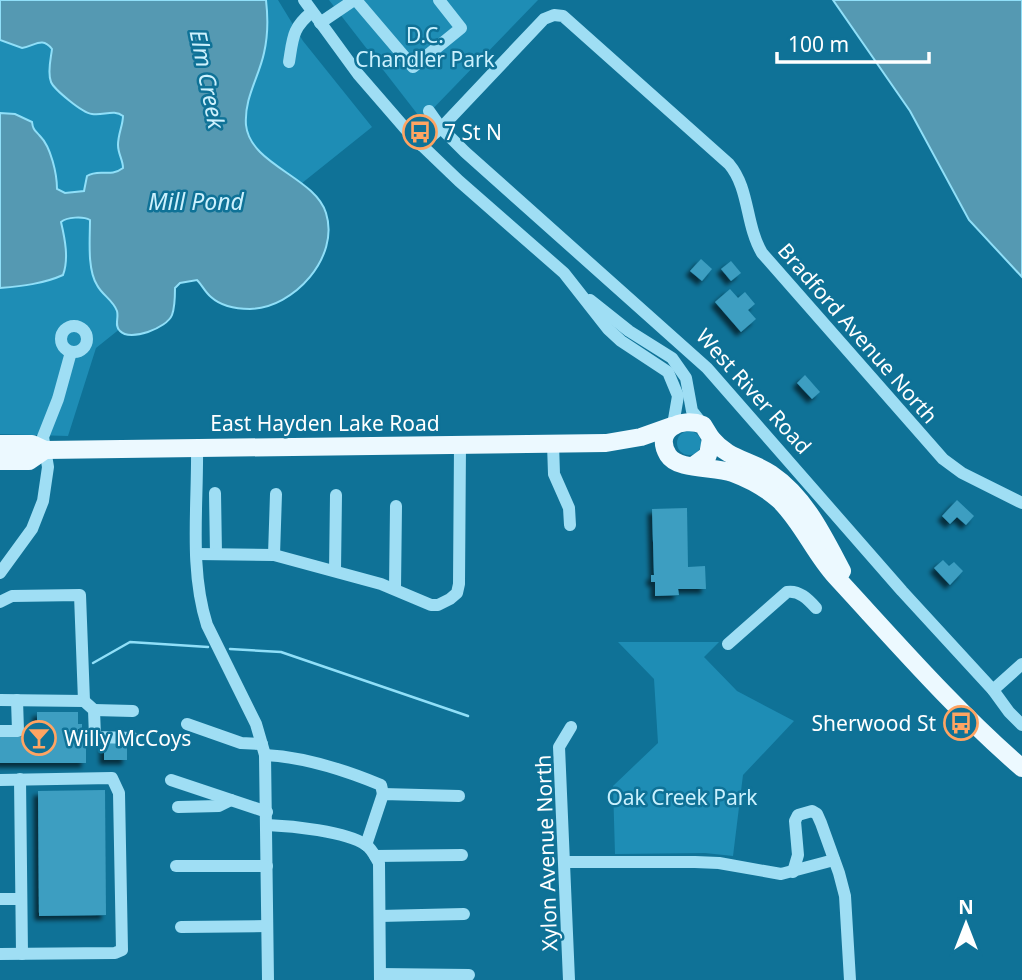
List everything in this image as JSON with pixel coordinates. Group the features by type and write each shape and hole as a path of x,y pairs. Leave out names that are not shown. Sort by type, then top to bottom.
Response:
{"main road":[{"path":"686,420 707,431 708,455 693,466 680,465 670,457 665,438 672,426 686,420"},
{"name":"East Hayden Lake Road","path":"0,444 32,444 45,450 606,443 641,437 672,426"},
{"name":"West River Road","path":"707,431 728,454 771,473 798,499 822,534 843,572 845,584"},
{"name":"East Hayden Lake Road","path":"606,443 629,448 656,449 670,457"},
{"name":"East Hayden Lake Road","path":"0,461 29,461 45,450"},
{"name":"West River Road","path":"693,466 733,472 765,489 789,511 831,572 845,584 884,632 937,688 1022,768"}],"street":[{"name":"West River Road","path":"304,0 378,98 421,145 545,255 581,293 608,329 631,348 662,367 673,379 678,396 672,426"},
{"path":"289,62 294,32 300,22 316,18 355,0 413,67 461,29 439,0"},
{"name":"Bradford Avenue North","path":"441,128 544,19 554,15 563,16 729,163 742,186 754,240 762,253 943,459 962,473 1022,503"},
{"name":"West River Road","path":"429,111 441,128 516,198 706,368 902,592 1022,724"},
{"path":"421,145 441,128"},
{"name":"West River Road","path":"581,293 629,331 672,358 686,378 692,411 707,431"},
{"path":"0,573 23,543 39,514 48,481 43,437 58,399 71,352"},
{"path":"197,554 274,555 395,589 422,602 438,605 457,593 460,581 460,444"},
{"path":"553,444 554,474 569,508 569,525"},
{"path":"197,447 199,593 207,625 256,724 264,750 268,980"},
{"path":"215,493 216,554"},
{"path":"274,555 276,494"},
{"path":"335,571 336,495"},
{"path":"395,589 396,506"},
{"path":"728,644 786,592 801,594 816,608"},
{"path":"0,602 12,596 80,595 84,701"},
{"path":"993,690 1022,664"},
{"path":"0,700 84,701 94,710 133,711"},
{"path":"0,731 18,731 17,700"},
{"path":"94,710 95,737 133,738"},
{"path":"187,724 264,750 360,776 381,785 383,794 366,845"},
{"name":"Xylon Avenue North","path":"569,980 559,747 571,727"},
{"path":"0,780 112,778 119,793 122,950 115,953 0,954"},
{"path":"20,779 22,954"},
{"path":"171,780 231,800 267,818 358,840 366,845 379,863 380,977 469,975"},
{"path":"383,794 459,796"},
{"path":"178,807 219,806 231,800"},
{"path":"793,872 797,855 795,821 798,815 812,811 817,814 845,895 850,980"},
{"path":"375,856 462,855"},
{"path":"565,862 719,863 767,873 793,872 835,860"},
{"path":"176,866 267,866"},
{"path":"0,899 21,899"},
{"path":"380,916 464,914"},
{"path":"181,927 267,926"}],"green space":[{"name":"Mill Pond","path":"0,0 278,0 303,41 372,127 96,348 68,436 0,434"},
{"name":"D.C. Chandler Park","path":"329,0 538,0 422,120"},
{"path":"689,431 700,438 701,443 694,454 689,455 678,448 677,443 684,432"},
{"name":"Oak Creek Park","path":"618,642 719,642 704,657 737,691 794,721 743,775 733,856 705,853 615,854 613,786 658,743 654,679"}],"water":[{"name":"Mill Pond","path":"0,0 266,0 265,47 247,106 246,125 250,139 259,151 309,190 320,201 326,213 329,230 326,246 310,277 282,300 250,309 219,303 197,280 180,283 175,288 174,309 169,320 148,332 125,334 117,327 115,307 99,289 94,278 90,254 90,220 75,218 61,222 66,256 63,275 40,283 0,288 0,113 15,114 32,122 50,154 57,189 65,193 84,191 87,176 91,174 114,172 123,168 118,145 123,116 116,113 87,113 63,95 51,82 49,70 52,49 45,43 22,48 0,40"},
{"path":"833,0 1022,0 1022,277 969,220 910,111"}],"building":[{"path":"701,259 712,269 702,281 690,271"},
{"path":"731,261 741,273 731,281 721,269"},
{"path":"730,289 738,298 745,292 755,304 748,310 756,319 741,332 715,302"},
{"path":"805,375 820,392 812,399 797,383"},
{"path":"957,500 974,516 966,525 957,517 950,524 942,516"},
{"path":"687,508 688,567 705,566 706,589 678,589 679,595 655,596 655,582 651,582 651,575 654,575 652,509"},
{"path":"943,560 949,566 954,562 963,571 950,585 934,568"},
{"name":"Willy McCoys","path":"37,712 78,712 78,724 82,724 82,729 78,729 78,739 86,739 86,763 0,763 0,737 37,737"},
{"path":"104,743 127,743 127,760 104,760"},
{"path":"105,790 106,915 39,916 38,791"}],"waterway":[{"path":"93,663 130,642 208,647"},
{"path":"230,649 281,652 468,716"}],"place":[{"name":"7 St N","path":"420,132"},
{"name":"Sherwood St","path":"961,723"},
{"name":"Willy McCoys","path":"39,738"}],"water label":[{"name":"Elm Creek","path":"208,79"}]}
